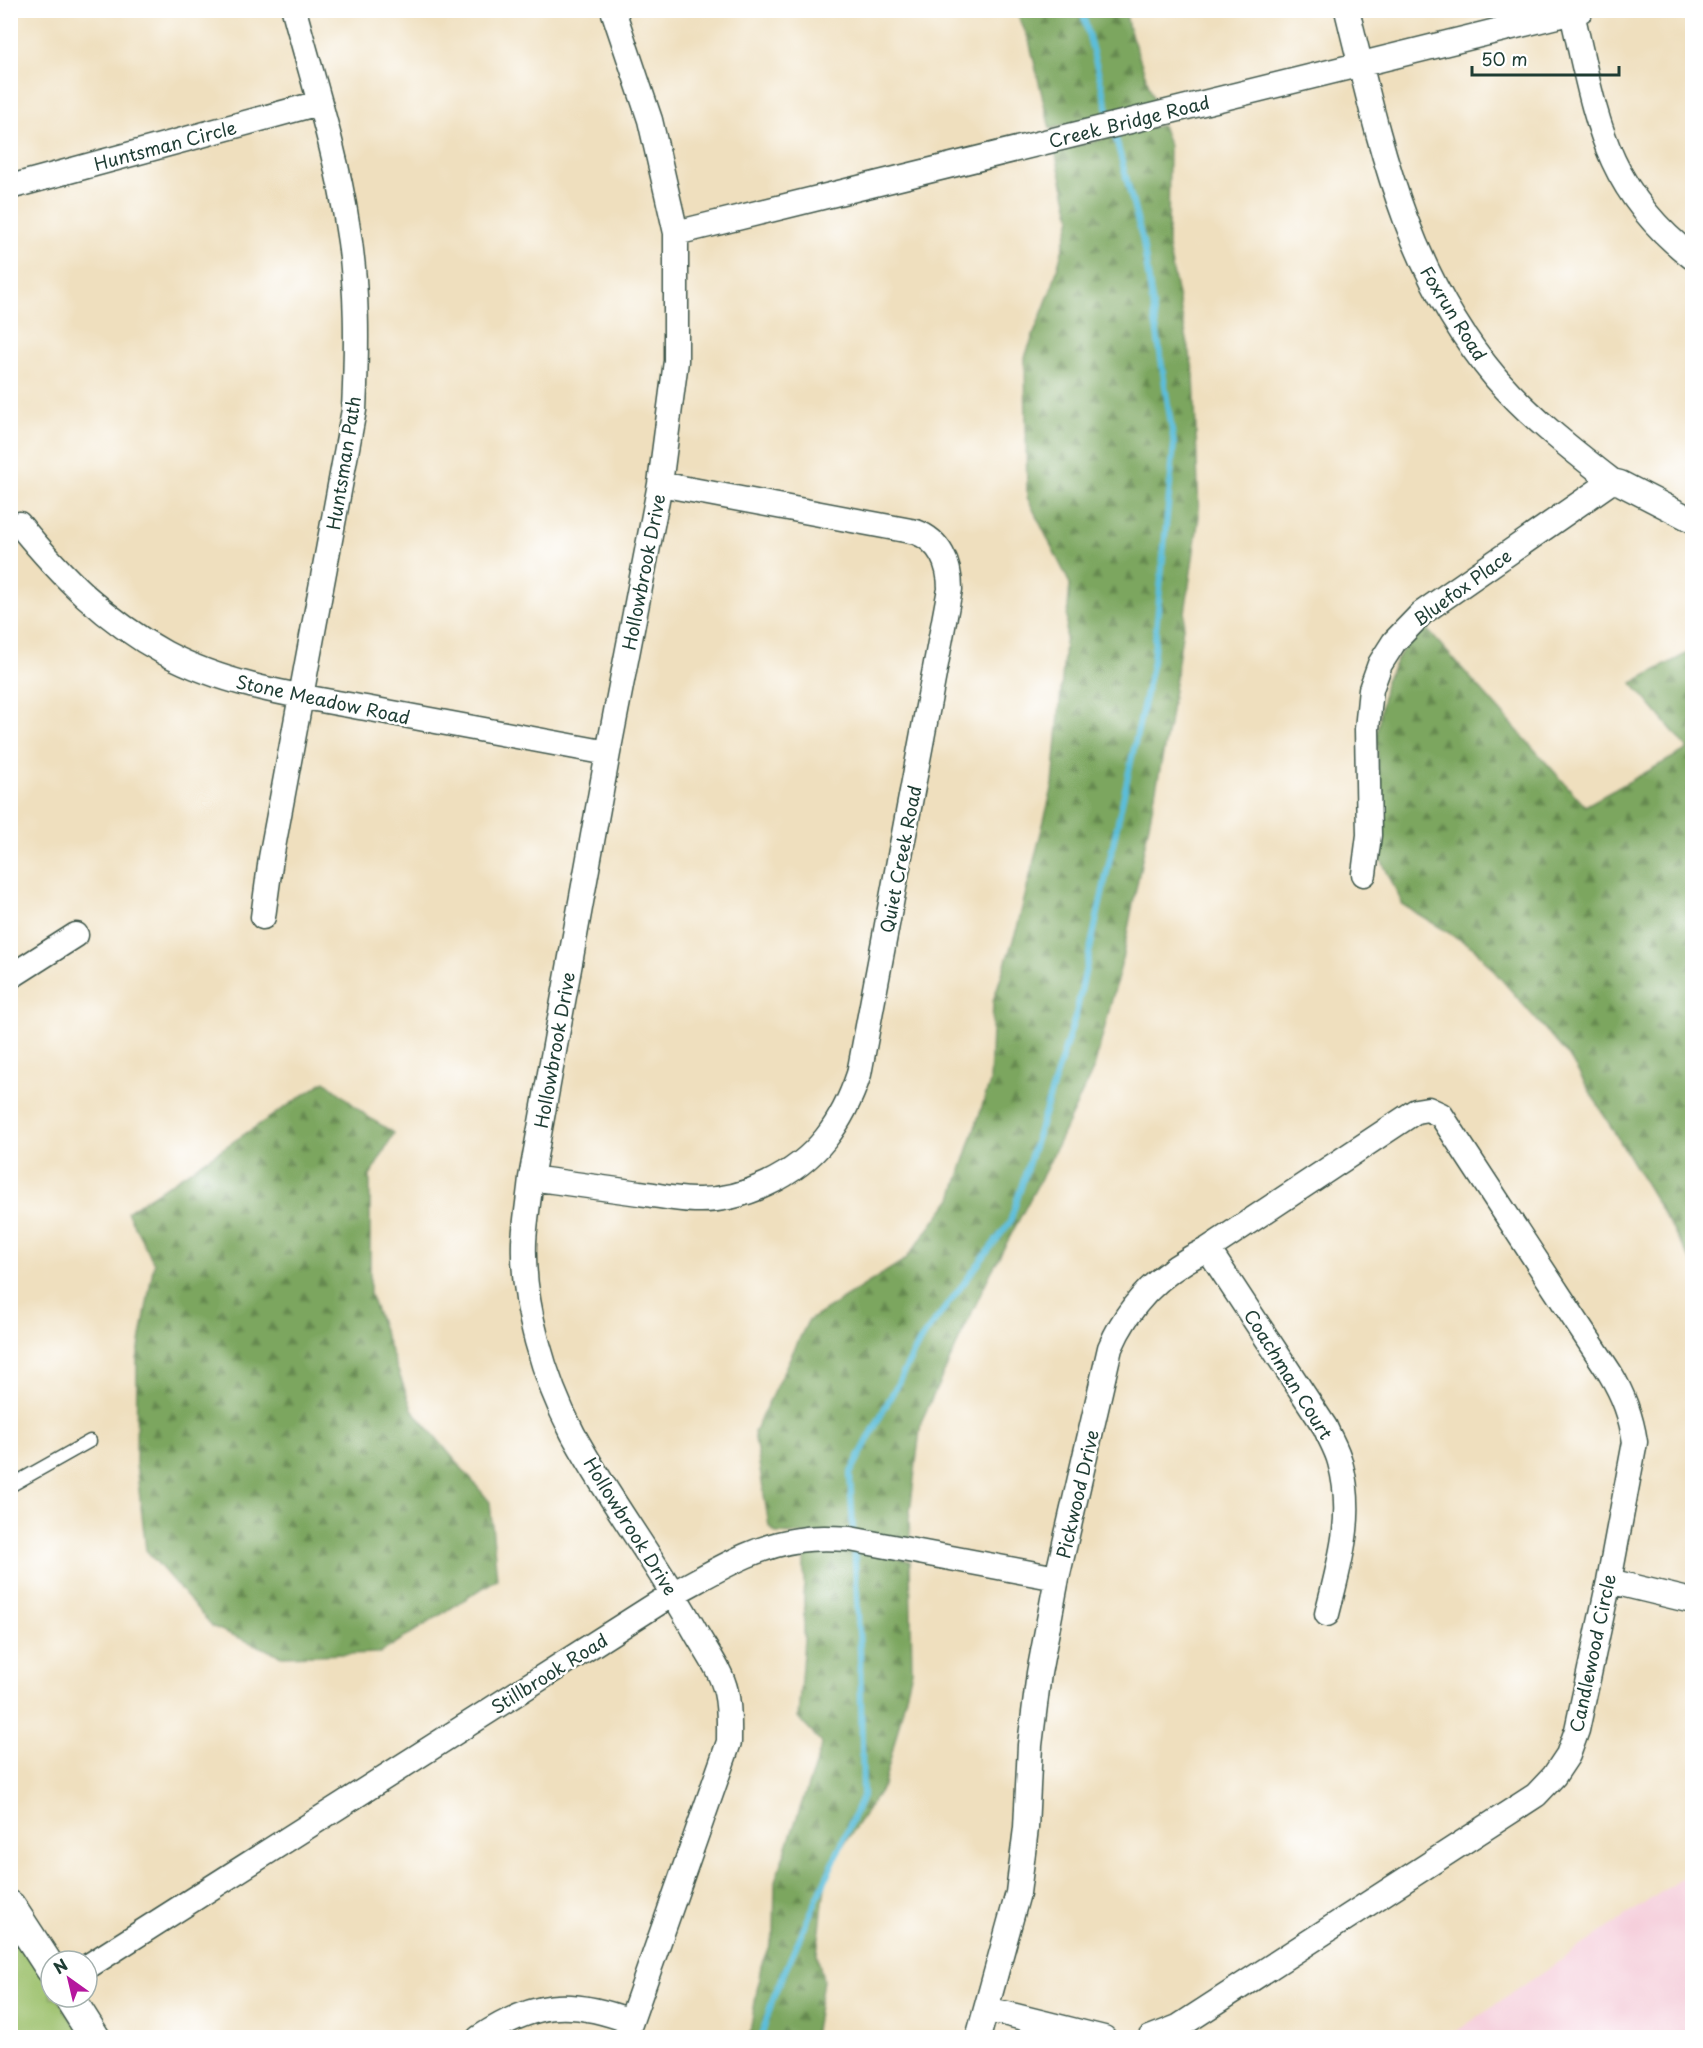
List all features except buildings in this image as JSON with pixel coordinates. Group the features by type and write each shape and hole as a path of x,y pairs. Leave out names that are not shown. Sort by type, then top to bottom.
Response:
{"street":[{"name":"Huntsman Path","path":"263,917 271,858 354,410 357,348 355,286 348,224 336,163 294,10"},
{"name":"Hollowbrook Drive","path":"613,10 650,120 676,233 676,361 660,484 608,753 531,1178 524,1242 527,1287 533,1325 556,1398 573,1433 674,1593 722,1678 730,1716 729,1742 627,2029"},
{"name":"Foxrun Road","path":"1347,10 1390,178 1405,222 1444,304 1469,342 1497,379 1553,435 1611,481 1620,483 1692,520"},
{"name":"Creek Bridge Road","path":"676,233 1576,12"},
{"path":"1576,12 1598,125 1616,168 1627,188 1655,224 1692,256"},
{"name":"Huntsman Circle","path":"10,187 318,104"},
{"name":"Bluefox Place","path":"1364,874 1369,835 1367,729 1371,688 1380,664 1394,642 1422,613 1611,481"},
{"name":"Quiet Creek Road","path":"531,1178 694,1201 724,1198 752,1190 779,1177 804,1160 825,1140 849,1102 859,1074 948,600 950,574 944,557 933,542 921,534 660,484"},
{"name":"Stone Meadow Road","path":"20,524 52,564 103,613 164,652 208,673 301,698 608,753"},
{"path":"10,977 75,935"},
{"name":"Pickwood Drive","path":"978,2037 1018,1893 1026,1828 1030,1745 1039,1673 1057,1578 1110,1348 1120,1326 1144,1294 1167,1273 1208,1249 1416,1110 1428,1109"},
{"name":"Candlewood Circle","path":"1150,2037 1178,2027 1536,1795 1554,1776 1568,1755 1577,1730 1609,1581 1635,1442 1632,1419 1623,1395 1441,1115 1428,1109"},
{"name":"Coachman Court","path":"1208,1249 1325,1427 1339,1460 1346,1488 1348,1516 1345,1542 1327,1614"},
{"name":"Stillbrook Road","path":"99,1959 674,1593 745,1556 778,1544 816,1538 850,1539 1057,1578"},
{"path":"1609,1581 1692,1601"},
{"path":"10,1906 39,1951"},
{"path":"479,2037 515,2017 554,2007 577,2007 603,2011 627,2029"},
{"path":"77,2009 95,2037"},
{"path":"987,2009 1104,2037"}],"lane":[{"path":"10,1486 90,1441"}],"shaded area":[{"path":"1692,1871 1692,2037 1448,2037"}],"green space":[{"path":"1016,11 1126,11 1128,25 1155,103 1050,129 1029,40"},
{"path":"1162,125 1169,145 1168,247 1194,374 1199,516 1169,724 1120,969 1094,1068 1047,1167 988,1278 921,1422 909,1520 910,1539 776,1533 769,1526 754,1432 808,1321 906,1259 952,1198 990,1082 993,1001 1017,928 1053,785 1070,584 1027,497 1025,357 1053,284 1071,218 1055,151"},
{"path":"1424,626 1585,806 1688,749 1632,683 1692,649 1692,1262 1570,1058 1474,948 1403,905 1379,855 1377,733 1385,682 1403,649"},
{"path":"325,1081 368,1117 394,1133 370,1176 370,1294 412,1409 490,1502 497,1579 380,1653 282,1656 213,1627 146,1550 136,1464 137,1360 154,1263 127,1212"},
{"path":"850,1550 910,1561 912,1671 884,1785 827,1869 817,1954 823,1980 814,2037 749,2038 761,1966 774,1933 775,1881 822,1745 798,1718 804,1639 804,1557 798,1551"},
{"path":"10,1925 39,1969 39,2009 65,2009 83,2037 11,2037"}],"waterway":[{"path":"1082,10 1111,121"},
{"path":"853,1533 850,1474 920,1341 1010,1222 1076,1014 1153,661 1174,444 1143,242 1114,131"},
{"path":"761,2038 773,1998 863,1795 860,1651 854,1546"}]}
